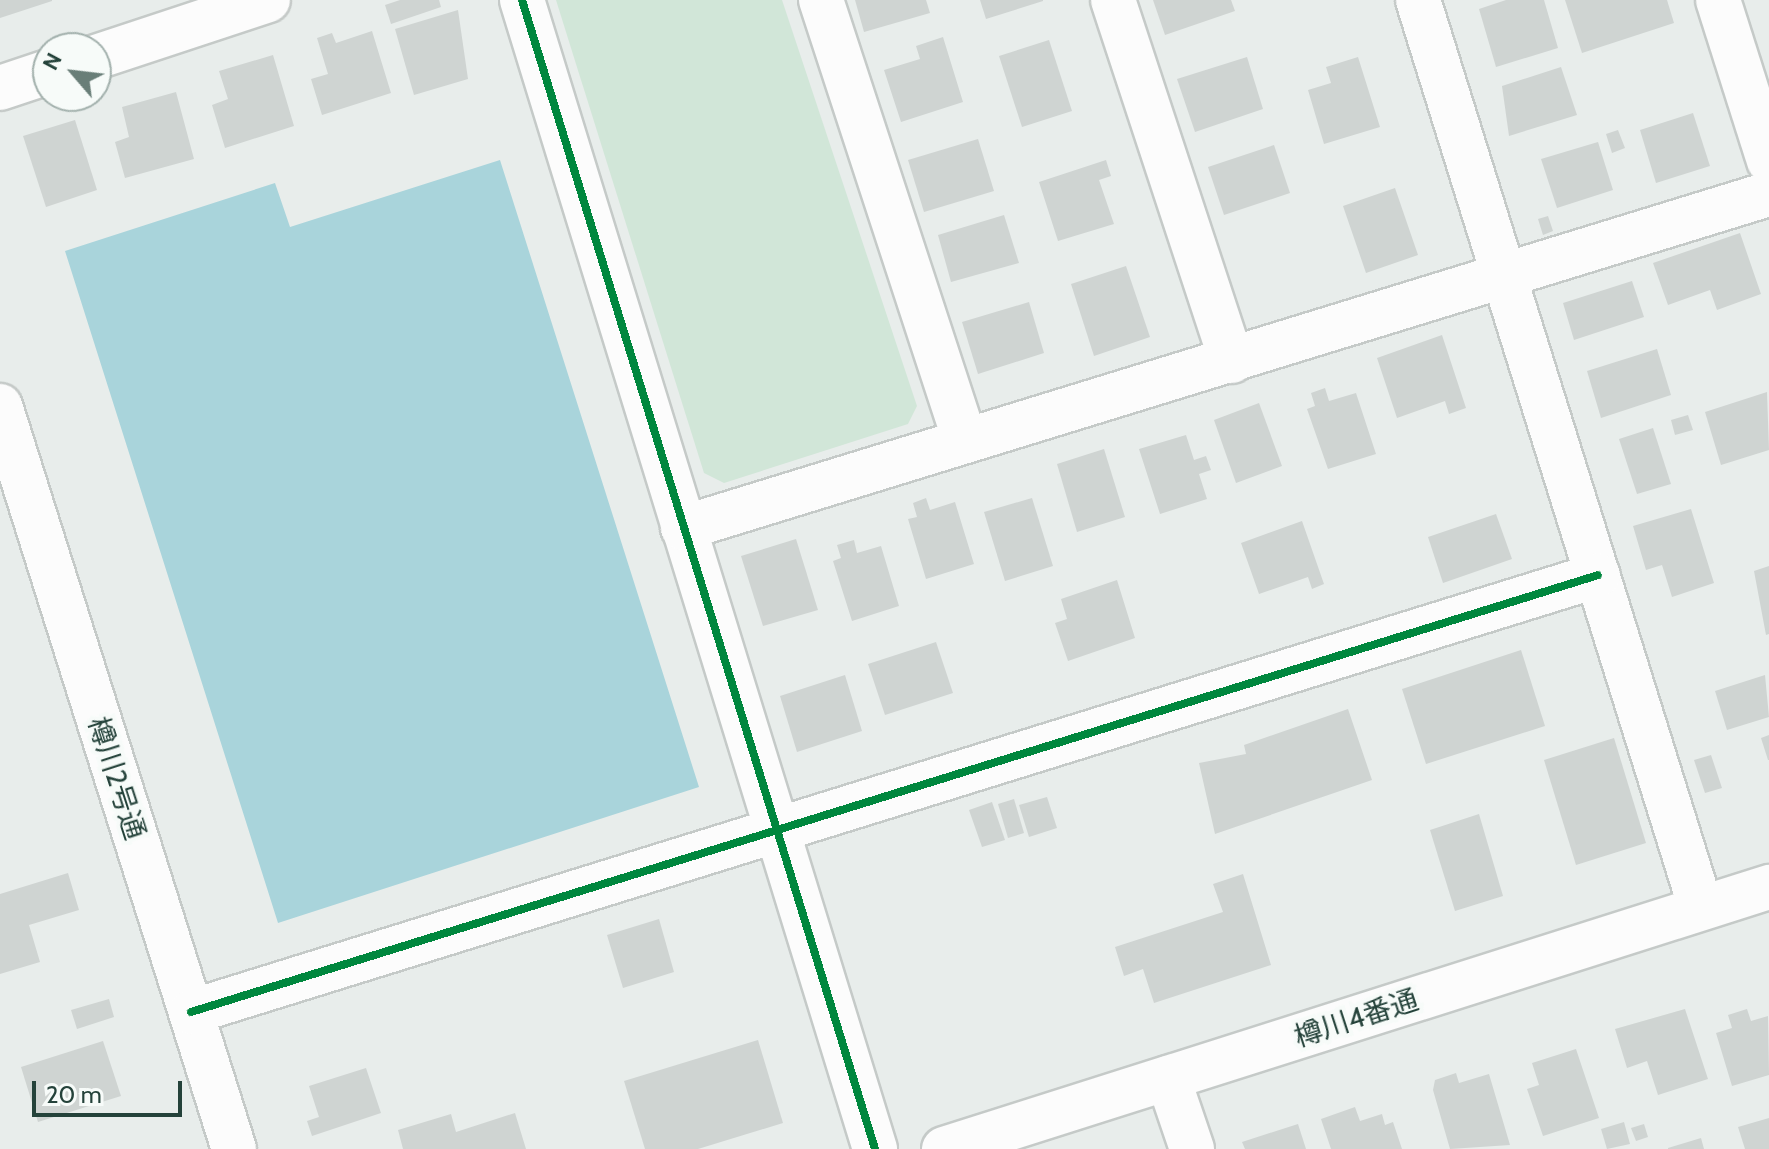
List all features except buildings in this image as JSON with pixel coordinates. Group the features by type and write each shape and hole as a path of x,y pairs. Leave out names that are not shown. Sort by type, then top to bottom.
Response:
{"street":[{"path":"522,0 875,1149"},
{"path":"821,0 965,440"},
{"path":"1113,0 1232,361"},
{"path":"1418,0 1701,908"},
{"path":"1718,0 1769,161"},
{"path":"112,52 259,1"},
{"path":"0,88 32,77"},
{"path":"683,528 1505,278 1769,194"},
{"name":"樽川2号通","path":"0,406 234,1149"},
{"path":"191,1012 1598,575"},
{"name":"樽川4番通","path":"944,1149 1769,887"},
{"path":"1168,1078 1192,1149"}],"green space":[{"path":"556,0 782,0 917,406 908,424 724,483 704,473"}],"water":[{"path":"500,160 699,787 278,923 65,251 275,183 290,227"}],"cycle path":[{"path":"522,0 875,1149"},
{"path":"191,1012 1598,575"}]}
